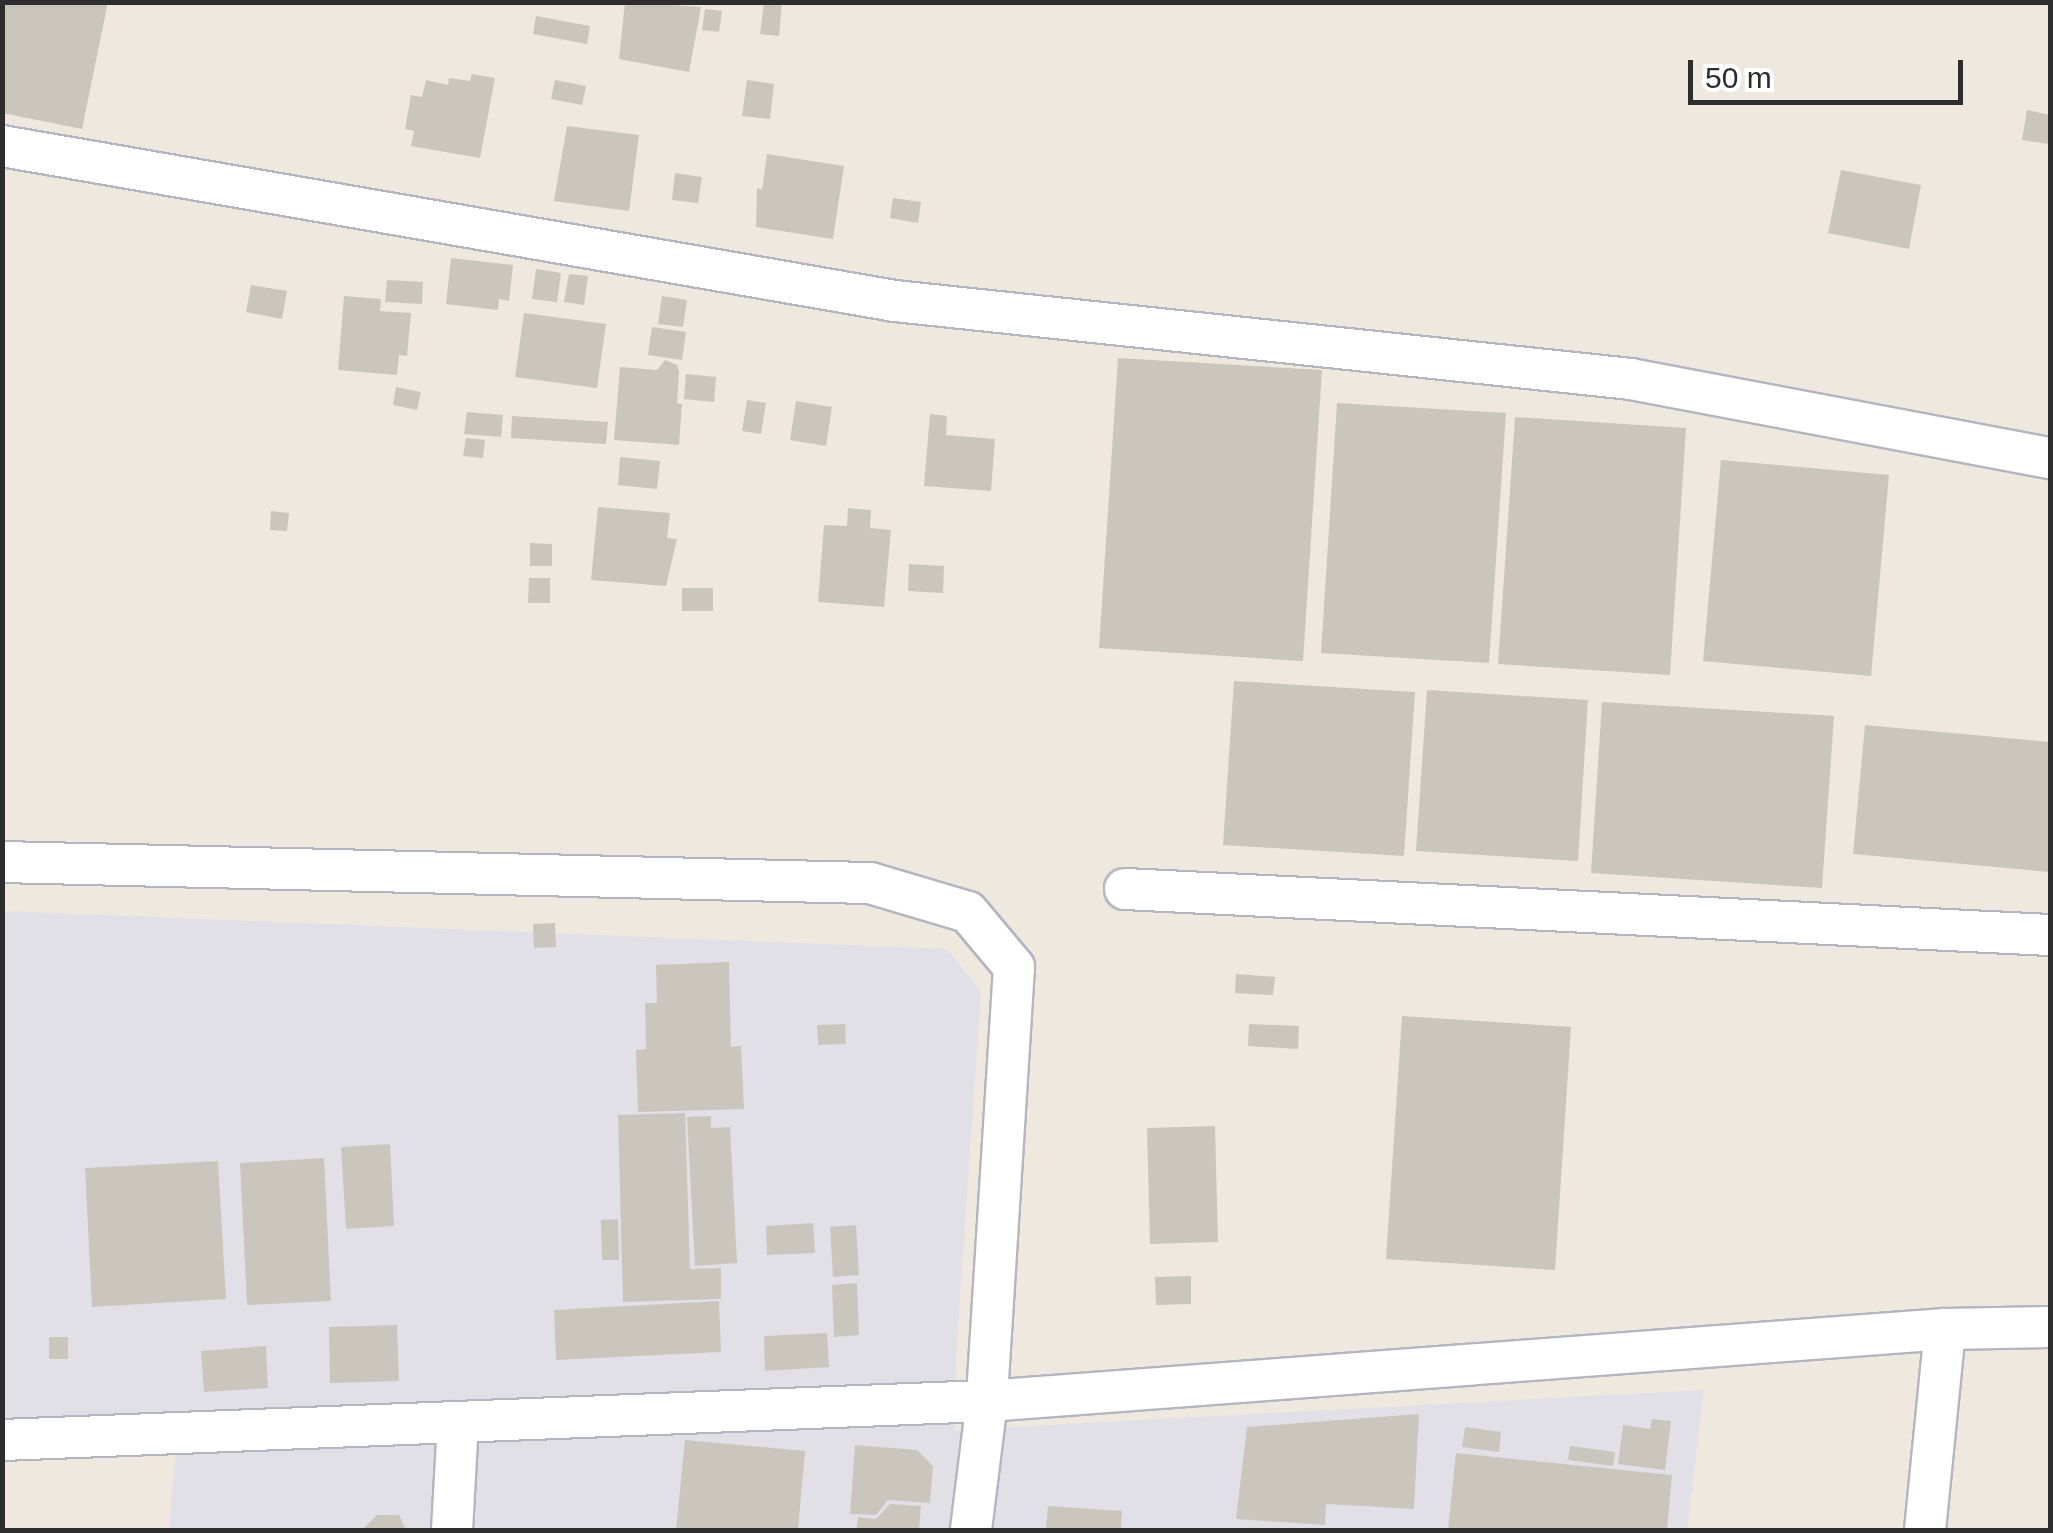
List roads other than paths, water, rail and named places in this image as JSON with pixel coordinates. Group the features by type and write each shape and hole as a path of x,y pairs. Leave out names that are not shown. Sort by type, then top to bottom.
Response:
{"street":[{"path":"2,146 895,301 1631,380 2050,458"},
{"path":"2,862 870,883 968,912 1014,966 986,1400 971,1530"},
{"path":"1125,888 2050,935"},
{"path":"2,1440 986,1400 1945,1329 2050,1327"},
{"path":"1925,1530 1945,1329"},
{"path":"452,1530 458,1422"}]}
